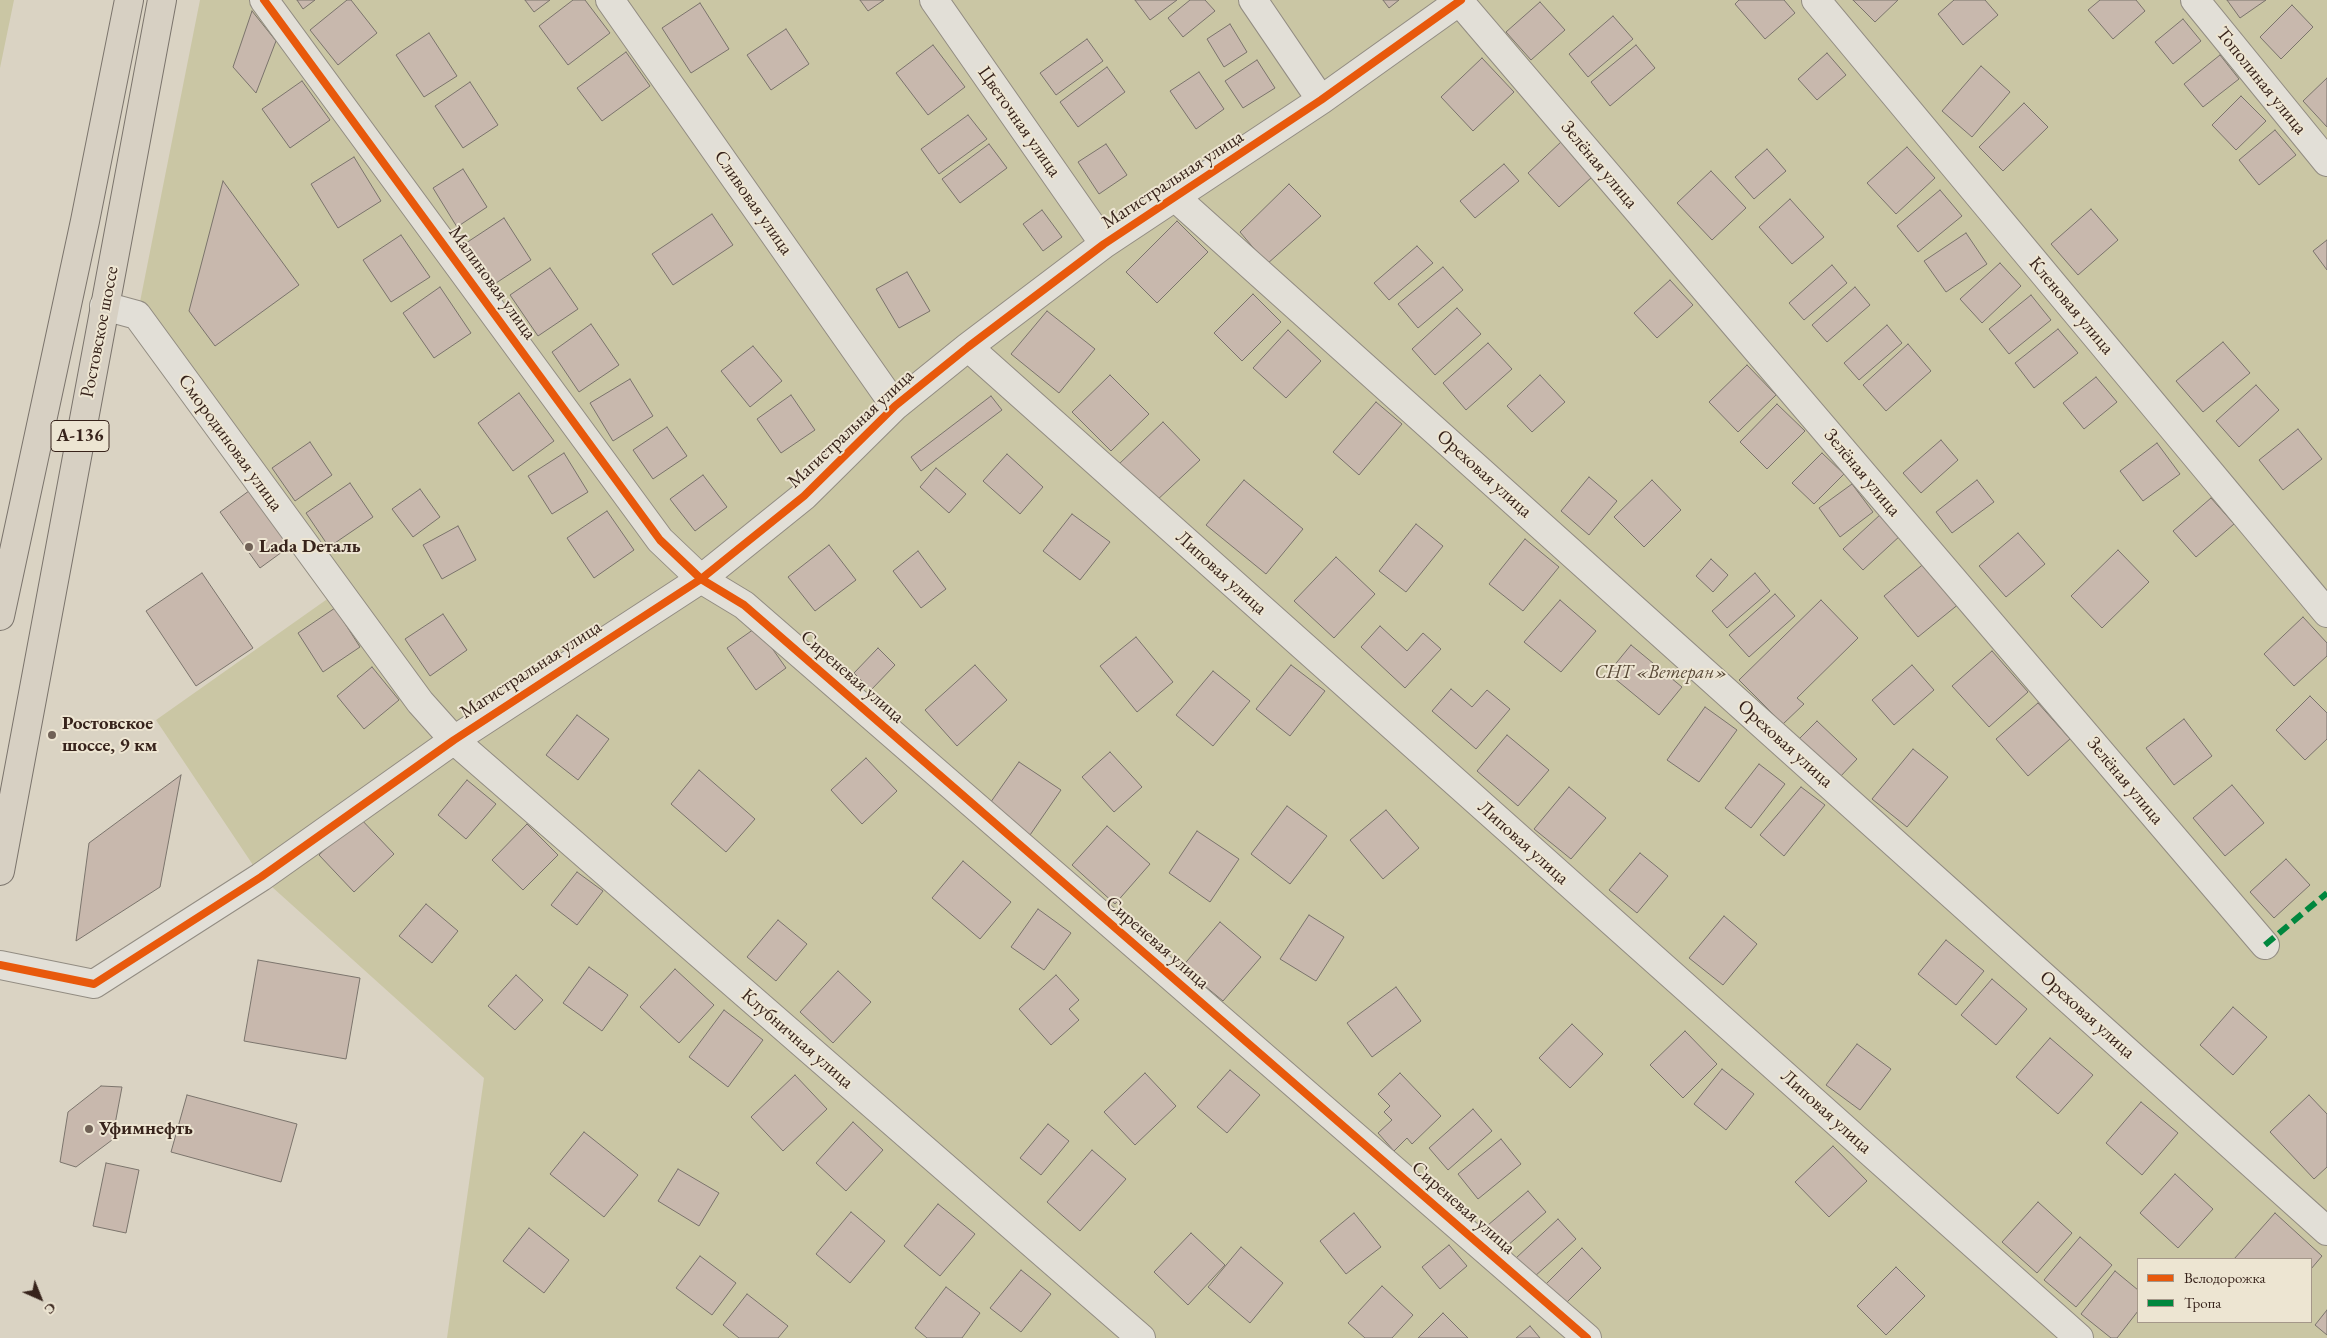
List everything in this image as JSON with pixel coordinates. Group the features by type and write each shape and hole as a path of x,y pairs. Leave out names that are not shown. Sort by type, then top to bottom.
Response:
{"highway":[{"name":"Ростовское шоссе","path":"0,616 7,593 85,221 129,0"},
{"name":"Ростовское шоссе","path":"0,872 162,0"}],"street":[{"name":"Малиновая улица","path":"264,0 660,540 701,579"},
{"name":"Сливовая улица","path":"610,0 895,406"},
{"name":"Цветочная улица","path":"934,0 1104,244"},
{"path":"1253,0 1321,100"},
{"name":"Кленовая улица","path":"1816,0 2327,613"},
{"name":"Тополиная улица","path":"2195,0 2327,162"},
{"name":"Магистральная улица","path":"0,965 94,984 261,877 454,740 701,579 804,496 895,406 968,347 1104,244 1321,100 1460,1"},
{"name":"Зелёная улица","path":"1460,1 2265,945"},
{"name":"Ореховая улица","path":"1176,198 2327,1230"},
{"name":"Смородиновая улица","path":"104,306 137,315 420,702 454,740"},
{"name":"Липовая улица","path":"968,347 2079,1338"},
{"name":"Сиреневая улица","path":"701,579 744,605 1587,1338"},
{"name":"Клубничная улица","path":"454,740 1141,1338"}],"green space":[{"path":"0,0 14,0 0,68"},
{"name":"СНТ «Ветеран»","path":"200,0 2327,0 2327,1338 447,1338 484,1078 261,877 156,720 333,595 136,322"}],"building":[{"path":"297,0 315,0 303,9"},
{"path":"347,0 351,0 377,33 338,65 310,30"},
{"path":"525,0 550,0 534,12"},
{"path":"573,0 585,0 610,33 568,65 539,26"},
{"path":"860,0 884,0 868,11"},
{"path":"1135,0 1177,0 1150,20"},
{"path":"1190,0 1205,0 1215,11 1183,37 1168,18"},
{"path":"1383,0 1399,0 1389,8"},
{"path":"1739,0 1784,0 1795,13 1765,39 1735,4"},
{"path":"1853,0 1898,0 1875,22"},
{"path":"1954,0 1985,0 1998,15 1963,45 1938,14"},
{"path":"2100,0 2136,0 2145,11 2113,39 2088,10"},
{"path":"2227,0 2266,0 2240,18"},
{"path":"1540,2 1565,30 1531,60 1506,32"},
{"path":"700,3 729,49 691,73 662,28"},
{"path":"2292,5 2313,27 2281,59 2260,37"},
{"path":"252,11 276,41 256,93 233,67"},
{"path":"1613,16 1633,39 1588,77 1569,54"},
{"path":"2183,19 2201,41 2173,64 2155,42"},
{"path":"1230,24 1247,52 1224,67 1207,39"},
{"path":"786,29 809,64 771,90 747,55"},
{"path":"429,33 457,76 424,97 396,55"},
{"path":"1087,39 1103,61 1056,95 1040,73"},
{"path":"933,45 965,87 928,115 896,73"},
{"path":"1636,45 1655,68 1610,106 1591,82"},
{"path":"626,52 650,86 602,121 577,88"},
{"path":"1827,53 1846,75 1817,100 1798,79"},
{"path":"2220,55 2239,79 2203,107 2184,84"},
{"path":"1482,58 1514,92 1473,131 1441,97"},
{"path":"1257,60 1275,88 1243,108 1225,81"},
{"path":"1981,66 2010,92 1972,137 1942,111"},
{"path":"1107,67 1125,92 1078,127 1060,102"},
{"path":"1199,72 1224,109 1196,129 1170,91"},
{"path":"2327,78 2327,127 2303,101"},
{"path":"302,81 330,120 290,148 262,109"},
{"path":"470,82 498,125 463,148 435,106"},
{"path":"2241,96 2266,121 2236,150 2212,125"},
{"path":"2024,103 2048,127 2003,171 1979,147"},
{"path":"968,115 987,139 939,174 921,149"},
{"path":"2275,130 2296,155 2259,185 2239,160"},
{"path":"1561,142 1592,177 1559,207 1528,173"},
{"path":"989,144 1007,168 960,203 942,179"},
{"path":"1106,144 1127,175 1099,194 1078,162"},
{"path":"1907,147 1935,178 1896,214 1867,183"},
{"path":"1767,149 1786,171 1754,199 1735,177"},
{"path":"354,157 381,201 338,228 311,184"},
{"path":"1504,164 1519,181 1475,218 1460,201"},
{"path":"463,169 487,207 457,227 433,188"},
{"path":"1711,171 1746,208 1712,240 1677,203"},
{"path":"223,181 299,285 215,346 189,311"},
{"path":"1289,184 1321,216 1267,264 1240,232"},
{"path":"1940,190 1962,216 1918,252 1897,226"},
{"path":"1790,199 1824,237 1792,264 1759,227"},
{"path":"2091,209 2118,240 2078,275 2051,244"},
{"path":"1042,210 1062,237 1043,251 1023,224"},
{"path":"712,214 733,245 673,285 652,254"},
{"path":"504,218 531,260 490,287 463,245"},
{"path":"1177,221 1208,252 1157,303 1126,272"},
{"path":"1966,233 1987,264 1946,292 1924,261"},
{"path":"401,235 430,277 391,302 363,260"},
{"path":"2327,240 2327,270 2313,251"},
{"path":"1417,246 1433,263 1389,300 1374,283"},
{"path":"2000,263 2021,286 1982,323 1960,299"},
{"path":"1832,265 1847,283 1804,320 1789,303"},
{"path":"1443,267 1463,290 1418,328 1398,304"},
{"path":"550,268 578,309 538,336 510,295"},
{"path":"907,272 930,311 899,328 876,289"},
{"path":"1670,280 1693,305 1657,338 1634,313"},
{"path":"440,287 471,333 434,358 403,313"},
{"path":"1855,287 1870,305 1827,342 1812,325"},
{"path":"1253,294 1281,322 1242,361 1214,333"},
{"path":"2031,295 2051,320 2009,354 1989,329"},
{"path":"1457,308 1481,334 1435,375 1412,349"},
{"path":"1047,311 1095,349 1059,393 1011,354"},
{"path":"591,324 619,365 579,392 552,352"},
{"path":"1887,325 1902,343 1859,380 1844,363"},
{"path":"2058,329 2078,353 2034,388 2015,363"},
{"path":"1288,330 1321,361 1286,398 1253,368"},
{"path":"2223,342 2250,373 2203,412 2176,381"},
{"path":"1488,343 1512,369 1466,410 1443,383"},
{"path":"1908,344 1931,371 1886,411 1863,385"},
{"path":"753,346 782,381 750,407 721,371"},
{"path":"1747,365 1776,395 1738,432 1709,402"},
{"path":"1110,375 1149,414 1111,451 1072,412"},
{"path":"1540,375 1565,402 1532,432 1507,406"},
{"path":"2096,377 2117,402 2084,429 2063,403"},
{"path":"630,379 653,416 613,441 590,403"},
{"path":"2256,385 2279,410 2239,447 2216,421"},
{"path":"519,393 554,441 513,471 478,423"},
{"path":"791,395 815,430 781,453 757,419"},
{"path":"991,396 1002,410 921,471 911,457"},
{"path":"1376,402 1402,424 1359,475 1333,452"},
{"path":"1777,404 1805,431 1767,469 1740,442"},
{"path":"1163,422 1200,460 1155,502 1119,464"},
{"path":"667,427 687,456 653,479 633,450"},
{"path":"2298,429 2322,459 2283,490 2259,460"},
{"path":"1941,440 1958,460 1921,493 1903,473"},
{"path":"310,442 332,475 295,501 272,468"},
{"path":"2157,443 2180,474 2143,501 2120,471"},
{"path":"564,453 588,492 552,514 528,476"},
{"path":"1822,453 1844,474 1814,504 1792,483"},
{"path":"1007,454 1043,487 1020,514 983,481"},
{"path":"936,468 966,494 949,513 920,487"},
{"path":"703,475 727,507 695,531 670,499"},
{"path":"1589,477 1617,501 1589,535 1561,511"},
{"path":"1244,480 1303,529 1266,574 1206,525"},
{"path":"1652,480 1681,510 1644,547 1614,517"},
{"path":"1977,480 1994,502 1952,533 1936,512"},
{"path":"350,483 373,517 329,547 306,513"},
{"path":"1852,484 1873,512 1840,537 1819,508"},
{"path":"253,488 293,544 260,568 220,512"},
{"path":"420,489 440,517 413,537 392,509"},
{"path":"2211,498 2234,524 2196,557 2173,531"},
{"path":"607,511 634,550 594,578 567,538"},
{"path":"1072,514 1110,542 1080,580 1043,551"},
{"path":"1881,514 1901,535 1863,570 1843,549"},
{"path":"1416,524 1443,546 1406,592 1379,571"},
{"path":"458,526 476,560 442,579 423,545"},
{"path":"2018,533 2045,564 2006,597 1979,566"},
{"path":"1525,539 1559,567 1523,611 1489,584"},
{"path":"829,545 856,580 815,611 788,577"},
{"path":"2118,550 2149,582 2102,628 2071,596"},
{"path":"918,551 946,589 921,608 893,571"},
{"path":"1336,557 1375,594 1334,638 1294,601"},
{"path":"1711,559 1728,575 1713,592 1696,576"},
{"path":"1926,562 1960,603 1918,637 1884,596"},
{"path":"202,573 253,648 196,686 146,611"},
{"path":"1755,573 1770,591 1727,628 1712,611"},
{"path":"1775,594 1795,616 1749,657 1729,635"},
{"path":"1560,600 1596,631 1561,672 1524,642"},
{"path":"1821,600 1858,638 1797,698 1804,704 1783,724 1739,680"},
{"path":"335,608 360,647 323,672 298,633"},
{"path":"443,614 467,650 430,676 405,639"},
{"path":"2303,617 2327,643 2327,656 2294,686 2264,654"},
{"path":"1380,626 1407,651 1423,633 1441,649 1405,688 1361,647"},
{"path":"757,627 786,668 756,690 727,648"},
{"path":"1136,637 1173,682 1137,712 1100,666"},
{"path":"1631,645 1682,687 1659,715 1608,673"},
{"path":"878,648 895,665 871,690 854,673"},
{"path":"1992,651 2028,692 1989,727 1952,686"},
{"path":"975,665 1007,700 957,746 925,710"},
{"path":"1291,665 1325,691 1290,736 1256,709"},
{"path":"1912,665 1934,690 1894,725 1872,700"},
{"path":"372,667 399,700 364,729 337,696"},
{"path":"1213,671 1250,701 1213,746 1176,715"},
{"path":"1451,689 1472,707 1487,690 1510,709 1476,749 1432,711"},
{"path":"2310,696 2327,713 2327,739 2305,760 2276,730"},
{"path":"2038,703 2070,739 2028,776 1996,739"},
{"path":"1705,707 1737,730 1699,782 1667,760"},
{"path":"577,715 609,739 578,780 546,755"},
{"path":"2184,719 2212,756 2174,785 2146,748"},
{"path":"1817,721 1857,759 1839,778 1799,739"},
{"path":"1507,735 1549,770 1518,806 1477,771"},
{"path":"1913,749 1948,777 1907,827 1872,799"},
{"path":"1110,752 1142,787 1114,812 1082,777"},
{"path":"866,758 897,791 862,824 831,790"},
{"path":"1019,762 1061,790 1030,835 988,806"},
{"path":"1759,764 1785,784 1751,828 1725,808"},
{"path":"699,770 755,819 726,852 671,804"},
{"path":"181,775 160,887 76,941 89,843"},
{"path":"467,780 496,804 466,839 438,815"},
{"path":"2232,785 2264,823 2225,856 2193,818"},
{"path":"1569,787 1606,818 1571,859 1534,829"},
{"path":"1801,787 1825,805 1784,856 1760,835"},
{"path":"1287,806 1327,836 1290,884 1251,854"},
{"path":"1386,810 1419,848 1383,879 1350,840"},
{"path":"359,817 394,854 354,892 319,855"},
{"path":"527,824 558,855 523,890 492,860"},
{"path":"1107,826 1150,864 1115,904 1072,865"},
{"path":"1197,831 1239,859 1210,902 1169,873"},
{"path":"1640,853 1668,876 1637,913 1609,890"},
{"path":"2286,859 2310,885 2274,918 2250,892"},
{"path":"963,861 1011,902 980,939 932,898"},
{"path":"577,872 603,891 577,925 551,905"},
{"path":"426,904 458,931 432,963 399,936"},
{"path":"1038,909 1071,933 1044,970 1011,947"},
{"path":"1309,915 1344,937 1316,981 1280,959"},
{"path":"1724,916 1757,944 1723,985 1689,958"},
{"path":"778,920 807,944 776,981 747,957"},
{"path":"1220,922 1261,957 1223,1001 1182,967"},
{"path":"1946,940 1984,971 1956,1005 1918,974"},
{"path":"258,960 360,978 346,1059 244,1041"},
{"path":"589,967 628,995 602,1031 563,1003"},
{"path":"675,969 714,1005 679,1043 640,1007"},
{"path":"838,971 871,1002 833,1043 800,1012"},
{"path":"516,975 543,1000 515,1030 488,1006"},
{"path":"1056,975 1079,1000 1069,1009 1079,1020 1051,1045 1019,1009"},
{"path":"1992,979 2027,1009 1996,1045 1961,1015"},
{"path":"1396,987 1421,1021 1372,1057 1347,1023"},
{"path":"2233,1007 2267,1037 2233,1075 2200,1045"},
{"path":"724,1010 763,1040 728,1087 689,1057"},
{"path":"1572,1024 1603,1054 1570,1088 1539,1058"},
{"path":"1685,1031 1717,1064 1683,1098 1650,1065"},
{"path":"2050,1038 2093,1075 2058,1114 2016,1077"},
{"path":"1857,1044 1891,1069 1860,1110 1826,1085"},
{"path":"1722,1069 1754,1094 1726,1130 1694,1104"},
{"path":"1230,1070 1260,1095 1227,1133 1197,1107"},
{"path":"1145,1073 1176,1106 1135,1145 1104,1112"},
{"path":"1400,1073 1441,1116 1412,1144 1407,1138 1394,1151 1378,1133 1392,1120 1384,1112 1390,1106 1378,1094"},
{"path":"795,1075 827,1109 783,1151 751,1117"},
{"path":"101,1086 122,1087 112,1140 76,1167 60,1162 68,1112"},
{"path":"187,1095 297,1124 281,1182 171,1152"},
{"path":"2309,1095 2327,1114 2327,1167 2314,1179 2270,1132"},
{"path":"2141,1102 2178,1133 2142,1175 2106,1143"},
{"path":"1473,1109 1492,1131 1448,1170 1429,1148"},
{"path":"853,1122 883,1150 846,1191 816,1163"},
{"path":"1048,1124 1069,1141 1041,1175 1020,1158"},
{"path":"584,1132 638,1175 604,1217 550,1174"},
{"path":"1501,1139 1521,1164 1478,1199 1458,1174"},
{"path":"1833,1146 1867,1181 1829,1217 1795,1182"},
{"path":"1092,1150 1126,1179 1080,1231 1047,1202"},
{"path":"106,1163 139,1170 126,1233 93,1226"},
{"path":"678,1169 719,1193 699,1226 658,1201"},
{"path":"2175,1174 2213,1209 2178,1248 2140,1213"},
{"path":"1528,1191 1546,1212 1507,1246 1488,1225"},
{"path":"2038,1202 2072,1233 2037,1273 2002,1242"},
{"path":"938,1204 975,1234 940,1276 904,1246"},
{"path":"851,1212 885,1241 850,1283 816,1254"},
{"path":"1354,1213 1381,1247 1346,1274 1320,1241"},
{"path":"2275,1213 2322,1256 2312,1268 2312,1258 2235,1258"},
{"path":"1558,1219 1576,1239 1534,1277 1516,1258"},
{"path":"529,1228 569,1260 544,1293 503,1261"},
{"path":"1191,1233 1225,1265 1188,1305 1154,1272"},
{"path":"2080,1237 2112,1265 2076,1307 2044,1280"},
{"path":"1449,1245 1467,1266 1440,1289 1422,1267"},
{"path":"1241,1247 1283,1283 1250,1323 1208,1287"},
{"path":"1582,1248 1601,1268 1564,1305 1544,1286"},
{"path":"700,1256 736,1283 712,1315 676,1288"},
{"path":"1896,1267 1925,1296 1886,1335 1857,1306"},
{"path":"1021,1270 1051,1294 1021,1332 990,1308"},
{"path":"2115,1271 2137,1289 2137,1312 2117,1338 2111,1338 2081,1314"},
{"path":"1382,1286 1413,1315 1392,1338 1365,1338 1348,1323"},
{"path":"946,1287 980,1313 962,1338 927,1338 915,1328"},
{"path":"747,1294 788,1326 778,1338 739,1338 723,1325"},
{"path":"2327,1310 2327,1335 2315,1325"},
{"path":"1443,1313 1468,1338 1418,1338"},
{"path":"1530,1326 1540,1338 1516,1338"}],"marked path":[{"path":"2265,945 2327,893"}],"cycle path":[{"path":"264,0 660,540 701,579 744,605 1587,1338"},
{"path":"0,965 94,984 261,877 454,740 701,579 804,496 895,406 968,347 1104,244 1321,100 1461,0"}],"place":[{"name":"Lada Dеталь","path":"249,547"},
{"name":"Ростовское шоссе, 9 км","path":"52,735"},
{"name":"Уфимнефть","path":"89,1129"}]}
